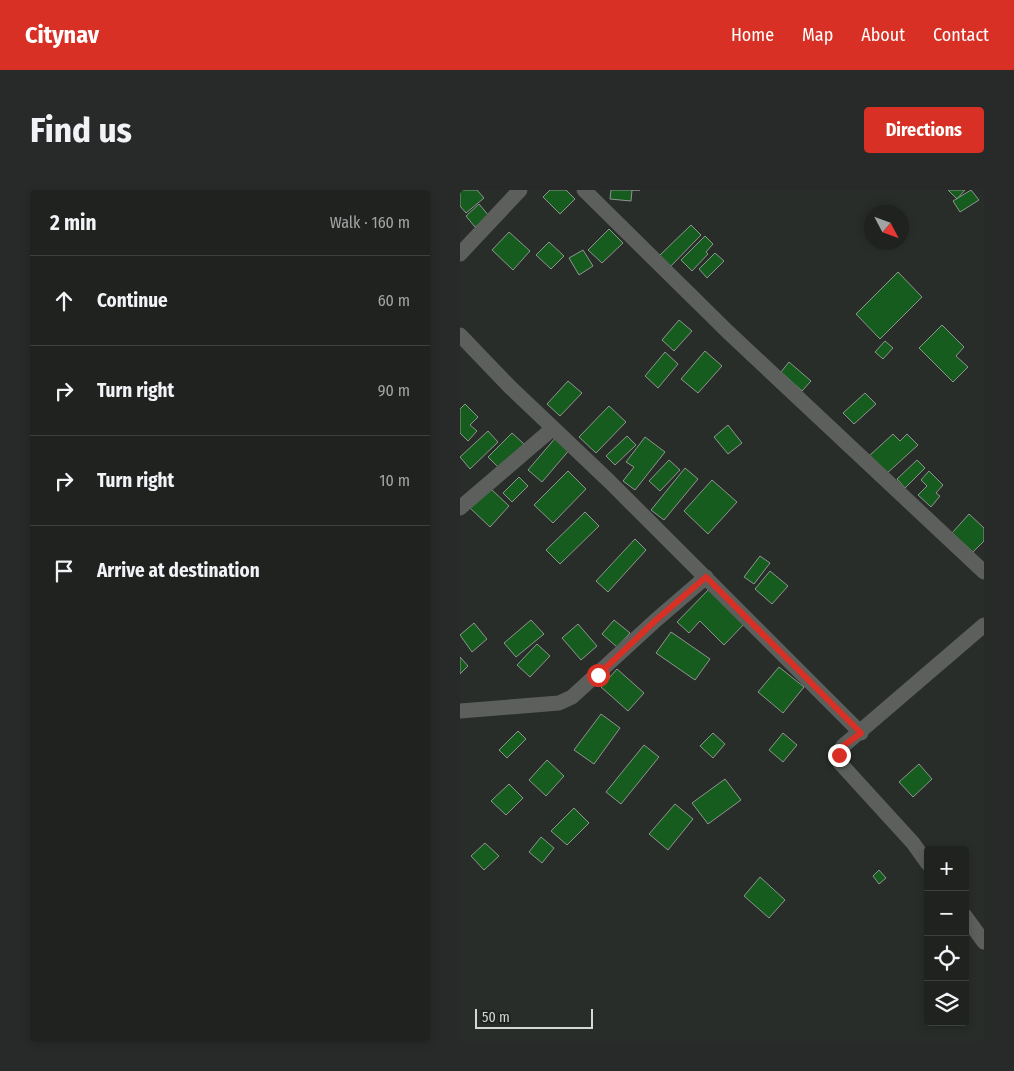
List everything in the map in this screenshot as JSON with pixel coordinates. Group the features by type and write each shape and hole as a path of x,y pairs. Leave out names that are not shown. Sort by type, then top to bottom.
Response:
{"street":[{"path":"460,254 520,190"},
{"path":"584,190 728,332 984,572"},
{"path":"460,335 552,429 609,481 861,733"},
{"path":"460,508 552,429"},
{"path":"460,711 560,703 572,697 706,577"},
{"path":"924,858 913,843 840,763 839,755 843,746 861,733 984,625"},
{"path":"969,921 984,942"}],"building":[{"path":"460,190 477,190 484,198 466,213 460,206"},
{"path":"550,190 566,190 575,199 560,214 543,197"},
{"path":"611,190 632,190 631,201 610,199"},
{"path":"948,190 965,190 957,199"},
{"path":"971,190 979,200 960,212 953,201"},
{"path":"479,204 489,216 475,227 466,216"},
{"path":"691,225 701,235 670,267 659,256"},
{"path":"609,229 623,243 602,263 588,250"},
{"path":"509,232 530,251 513,270 492,250"},
{"path":"705,236 713,244 706,252 708,254 692,271 681,260"},
{"path":"549,242 564,256 551,269 536,255"},
{"path":"583,250 593,266 579,275 569,258"},
{"path":"715,253 724,261 707,278 699,269"},
{"path":"898,272 922,297 880,339 856,314"},
{"path":"679,320 692,331 674,351 662,340"},
{"path":"942,325 964,347 956,356 968,367 953,382 919,348"},
{"path":"885,341 893,348 883,359 875,352"},
{"path":"705,351 722,366 698,393 681,379"},
{"path":"665,352 678,364 658,388 645,376"},
{"path":"789,362 811,381 802,391 781,372"},
{"path":"568,381 582,393 560,416 547,404"},
{"path":"865,393 876,404 854,424 843,413"},
{"path":"465,404 478,417 470,425 477,431 468,441 460,433 460,409"},
{"path":"609,406 626,422 596,453 579,437"},
{"path":"728,425 742,443 728,454 714,437"},
{"path":"488,431 498,442 470,469 460,457"},
{"path":"512,433 524,444 500,469 488,457"},
{"path":"893,434 900,441 907,434 918,445 885,475 868,457"},
{"path":"557,436 571,448 542,482 528,470"},
{"path":"627,436 636,445 615,465 606,456"},
{"path":"645,437 665,452 635,490 623,481 634,467 626,462"},
{"path":"669,460 680,470 660,491 649,481"},
{"path":"917,460 925,468 905,488 897,479"},
{"path":"685,468 698,479 664,520 651,510"},
{"path":"568,471 586,489 553,523 534,505"},
{"path":"929,471 943,485 936,493 940,496 931,507 918,495 927,486 921,480"},
{"path":"519,477 528,486 512,502 503,493"},
{"path":"712,480 737,502 708,534 684,511"},
{"path":"490,488 509,506 490,527 470,508"},
{"path":"585,512 599,526 560,564 546,550"},
{"path":"969,514 984,528 984,541 973,552 952,533"},
{"path":"635,539 646,550 608,592 596,581"},
{"path":"760,556 770,563 754,584 744,577"},
{"path":"770,571 788,586 772,604 755,589"},
{"path":"711,587 747,621 724,645 700,621 689,633 677,622"},
{"path":"531,620 544,634 516,657 504,643"},
{"path":"614,620 630,633 617,647 602,634"},
{"path":"474,623 487,639 472,652 460,635"},
{"path":"578,624 597,646 581,660 562,638"},
{"path":"671,632 710,659 695,680 656,653"},
{"path":"537,644 550,656 530,677 517,665"},
{"path":"460,657 468,666 460,674"},
{"path":"779,667 804,687 783,713 758,692"},
{"path":"617,669 644,693 628,711 601,687"},
{"path":"601,714 620,728 594,764 574,750"},
{"path":"518,731 526,739 507,758 499,750"},
{"path":"713,733 725,744 713,758 700,746"},
{"path":"783,733 797,745 783,762 769,750"},
{"path":"644,745 659,757 621,804 606,792"},
{"path":"547,760 564,776 546,796 529,780"},
{"path":"919,764 932,779 913,797 899,782"},
{"path":"725,779 741,800 708,824 692,803"},
{"path":"509,784 523,798 506,815 491,801"},
{"path":"675,804 693,819 668,850 649,834"},
{"path":"574,808 589,823 567,845 551,831"},
{"path":"541,837 554,848 542,863 529,852"},
{"path":"485,843 499,856 484,870 471,856"},
{"path":"879,870 886,878 879,884 873,876"},
{"path":"760,877 785,900 769,918 744,896"}],"route":[{"path":"598,675 656,620 706,577 861,733 843,746 839,755"}]}
